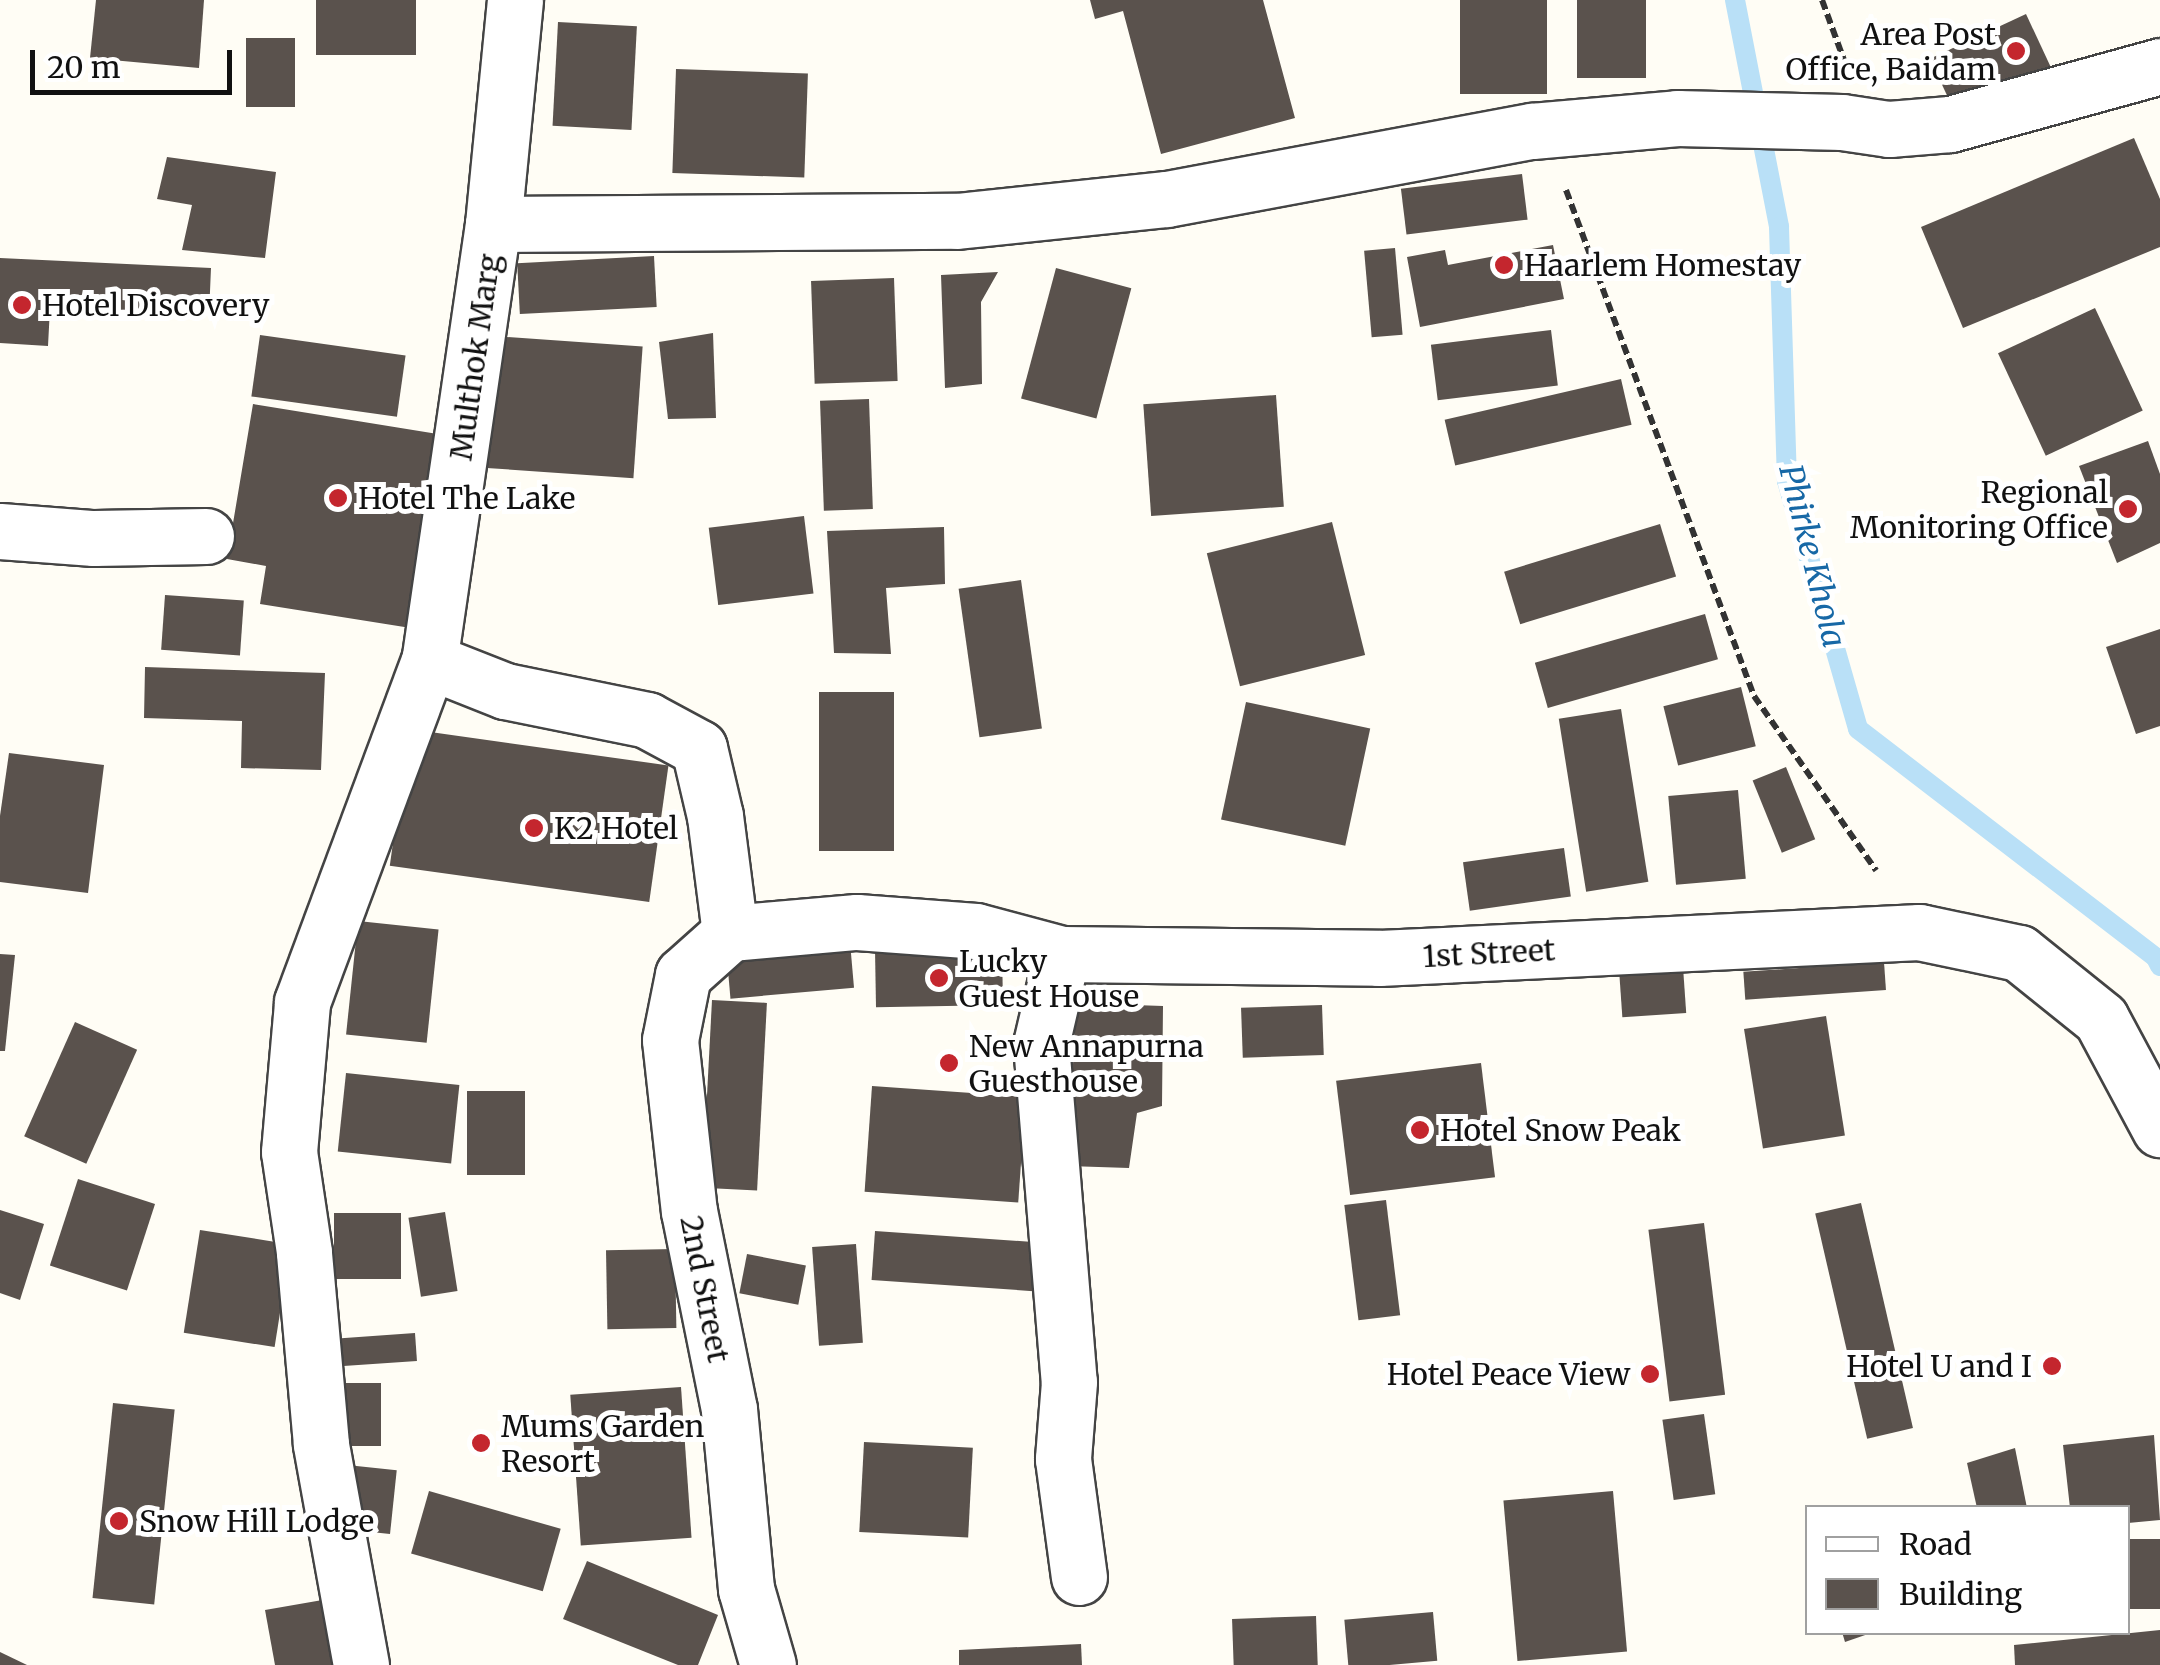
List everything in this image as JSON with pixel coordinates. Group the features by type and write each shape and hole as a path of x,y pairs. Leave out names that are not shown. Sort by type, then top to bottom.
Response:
{"street":[{"name":"Multhok Marg","path":"362,1665 321,1444 304,1252 289,1152 302,1002 429,660 493,224 515,0"},
{"path":"493,224 958,221 1167,198 1532,131 1677,118 1842,122 1890,130 1950,124 2160,66"},
{"path":"0,531 94,538 206,536"},
{"path":"429,660 505,692 647,720 699,748 715,816 730,932"},
{"name":"1st Street","path":"730,932 856,922 976,931 1062,954 1379,958 1920,932 2019,953 2101,1020 2160,1129"},
{"name":"2nd Street","path":"730,932 683,975 670,1040 688,1211 729,1410 746,1589 768,1665"},
{"path":"1062,954 1041,1044 1070,1382 1063,1458 1079,1577"}],"path":[{"path":"1532,131 1567,192 1754,696 1920,932"}],"building":[{"path":"96,0 204,0 199,68 90,58"},
{"path":"316,0 416,0 416,55 316,55"},
{"path":"1090,0 1263,0 1295,118 1161,154 1123,11 1095,19"},
{"path":"1460,0 1547,0 1547,94 1460,94"},
{"path":"1577,0 1646,0 1646,78 1577,78"},
{"path":"2026,14 2053,72 1957,117 1930,59"},
{"path":"558,22 637,26 631,130 553,126"},
{"path":"246,38 295,38 295,107 246,107"},
{"path":"676,69 808,74 804,178 672,173"},
{"path":"2134,138 2160,199 2160,247 1963,328 1921,227"},
{"path":"167,157 276,172 265,258 182,250 192,205 157,199"},
{"path":"1522,174 1528,220 1407,235 1401,189"},
{"path":"1553,245 1564,299 1420,327 1407,257 1445,250 1448,265"},
{"path":"1395,248 1403,335 1372,337 1364,251"},
{"path":"654,256 657,307 520,314 517,263"},
{"path":"0,258 211,268 209,315 50,308 48,346 0,343"},
{"path":"1056,268 1131,288 1096,419 1021,398"},
{"path":"998,272 981,302 982,384 945,388 941,275"},
{"path":"894,278 898,381 815,384 811,281"},
{"path":"2095,308 2143,410 2046,456 1998,353"},
{"path":"1551,330 1558,386 1438,400 1431,345"},
{"path":"713,333 716,418 668,419 659,342"},
{"path":"260,335 406,355 397,417 251,396"},
{"path":"492,336 643,347 633,478 483,468"},
{"path":"1621,379 1632,425 1455,466 1445,420"},
{"path":"1276,395 1284,507 1151,516 1143,404"},
{"path":"869,399 873,509 824,511 820,401"},
{"name":"Hotel The Lake","path":"253,404 450,436 417,629 260,604 266,566 227,559"},
{"name":"Regional Monitoring Office","path":"2148,441 2160,474 2160,543 2117,563 2079,466"},
{"path":"804,516 814,593 718,605 709,528"},
{"path":"1332,522 1365,655 1240,686 1207,553"},
{"path":"1660,524 1676,577 1520,624 1504,572"},
{"path":"944,527 945,584 886,588 891,654 834,653 827,531"},
{"path":"1021,580 1042,729 979,737 959,589"},
{"path":"165,595 244,601 240,655 161,650"},
{"path":"1705,614 1718,659 1548,708 1535,663"},
{"path":"2160,629 2160,726 2136,734 2106,647"},
{"path":"145,667 325,673 321,770 241,768 242,721 144,718"},
{"path":"1741,687 1756,746 1678,766 1663,706"},
{"path":"819,692 894,692 894,851 819,851"},
{"path":"1246,702 1370,728 1345,846 1221,819"},
{"path":"1621,709 1648,882 1586,892 1559,719"},
{"path":"409,729 668,765 649,902 390,866"},
{"path":"9,753 104,765 88,893 0,882 0,816"},
{"path":"1786,767 1815,839 1782,853 1753,780"},
{"path":"1738,790 1746,879 1676,885 1668,796"},
{"path":"1564,848 1571,897 1470,911 1463,862"},
{"path":"358,921 439,929 427,1043 346,1034"},
{"path":"850,942 854,988 730,999 726,953"},
{"name":"Lucky Guest House","path":"1002,948 1003,1005 876,1007 875,950"},
{"path":"0,954 15,955 5,1051 0,1051"},
{"path":"1884,962 1886,990 1745,1000 1743,972"},
{"path":"1683,967 1686,1013 1622,1017 1619,971"},
{"path":"712,1000 767,1003 757,1191 702,1188"},
{"path":"1076,1003 1163,1006 1162,1106 1137,1113 1129,1168 1068,1166"},
{"path":"1322,1005 1324,1055 1243,1058 1241,1008"},
{"path":"1826,1016 1845,1136 1763,1148 1744,1029"},
{"path":"75,1022 137,1050 86,1164 24,1136"},
{"path":"1481,1063 1495,1177 1350,1195 1336,1081"},
{"path":"346,1073 459,1085 451,1163 338,1152"},
{"path":"872,1086 1026,1097 1018,1202 865,1192"},
{"path":"467,1091 525,1091 525,1175 467,1175"},
{"path":"78,1179 155,1204 127,1291 50,1266"},
{"path":"1386,1200 1400,1315 1358,1320 1344,1205"},
{"path":"1861,1203 1913,1428 1867,1439 1815,1214"},
{"path":"0,1210 44,1224 20,1300 0,1293"},
{"path":"445,1212 458,1291 421,1297 408,1218"},
{"path":"334,1213 401,1213 401,1279 334,1279"},
{"path":"1704,1223 1725,1395 1670,1402 1648,1230"},
{"path":"200,1230 291,1244 275,1347 184,1333"},
{"path":"875,1231 1044,1243 1040,1292 872,1280"},
{"path":"856,1244 863,1343 819,1346 812,1247"},
{"path":"675,1249 676,1328 607,1329 606,1250"},
{"path":"747,1254 806,1265 798,1305 739,1293"},
{"path":"415,1333 417,1361 336,1367 334,1339"},
{"path":"343,1383 381,1383 381,1446 343,1446"},
{"path":"681,1387 692,1538 581,1545 570,1395"},
{"path":"113,1403 175,1409 154,1604 93,1598"},
{"path":"1704,1414 1715,1494 1674,1500 1662,1420"},
{"path":"2154,1435 2160,1520 2130,1523 2130,1505 2070,1505 2063,1445"},
{"path":"864,1442 973,1448 968,1538 859,1532"},
{"path":"2015,1448 2026,1505 1976,1505 1967,1463"},
{"path":"347,1465 397,1470 390,1534 340,1529"},
{"path":"429,1491 561,1529 543,1591 411,1553"},
{"path":"1613,1491 1627,1651 1517,1661 1503,1501"},
{"path":"2130,1539 2160,1539 2160,1609 2130,1609"},
{"path":"587,1561 718,1615 698,1665 678,1665 563,1619"},
{"path":"334,1598 346,1665 275,1665 265,1610"},
{"path":"1433,1612 1437,1661 1348,1665 1344,1620"},
{"path":"1316,1616 1318,1665 1234,1665 1232,1619"},
{"path":"2160,1630 2160,1665 2015,1665 2014,1645"},
{"path":"1843,1635 1865,1635 1845,1642"},
{"path":"1081,1644 1082,1665 959,1665 959,1650"},
{"path":"0,1652 27,1665 0,1665"}],"waterway":[{"name":"Phirke Khola","path":"1735,0 1779,227 1787,481 1858,729 2156,958 2160,966"}],"place":[{"name":"Area Post Office, Baidam","path":"2016,51"},
{"name":"Haarlem Homestay","path":"1504,265"},
{"name":"Hotel Discovery","path":"22,305"},
{"name":"Hotel The Lake","path":"338,498"},
{"name":"Regional Monitoring Office","path":"2128,509"},
{"name":"K2 Hotel","path":"534,828"},
{"name":"Lucky Guest House","path":"939,978"},
{"name":"New Annapurna Guesthouse","path":"949,1063"},
{"name":"Hotel Snow Peak","path":"1420,1130"},
{"name":"Hotel U and I","path":"2052,1366"},
{"name":"Hotel Peace View","path":"1650,1374"},
{"name":"Mums Garden Resort","path":"481,1443"},
{"name":"Snow Hill Lodge","path":"119,1521"}]}
